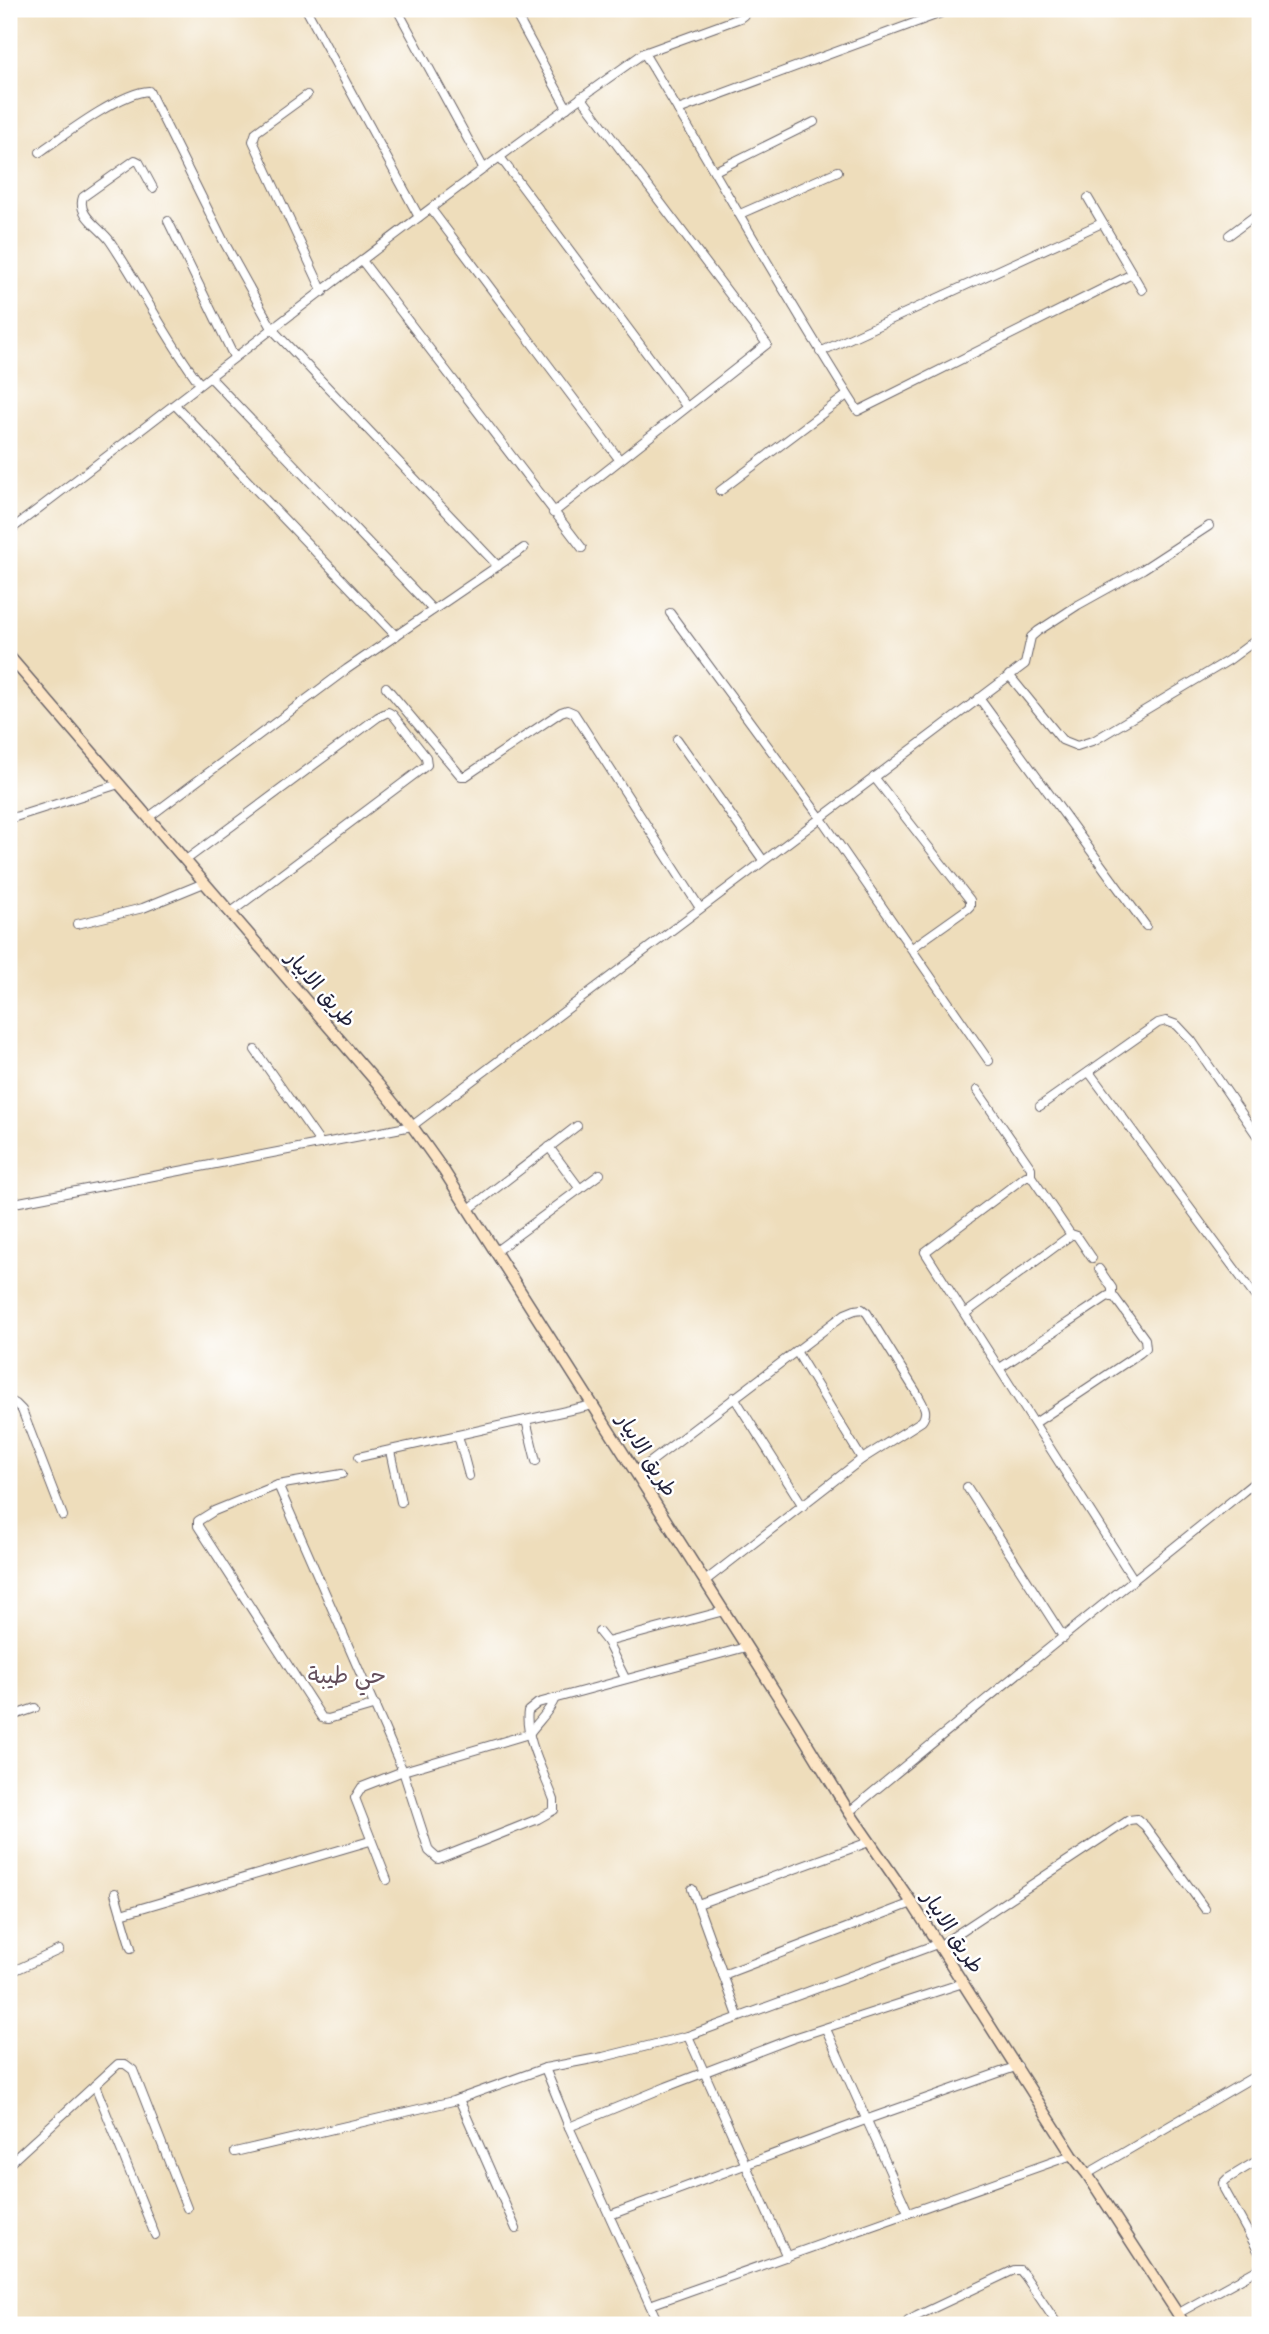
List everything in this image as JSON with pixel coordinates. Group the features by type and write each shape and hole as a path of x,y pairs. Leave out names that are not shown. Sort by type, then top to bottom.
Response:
{"main road":[{"name":"طريق الابيار","path":"9,656 412,1126 496,1251 849,1812 912,1903 1018,2066 1072,2155 1185,2325"}],"street":[{"path":"306,9 419,217"},
{"path":"397,9 484,169"},
{"path":"513,9 567,108"},
{"path":"9,531 234,357 581,97 644,53 740,18 744,15 744,9"},
{"path":"678,110 953,9"},
{"path":"644,53 798,317 858,411 1132,274"},
{"path":"40,152 96,113 149,90 223,240 273,330 498,566"},
{"path":"307,94 256,132 253,141 323,292"},
{"path":"553,513 767,344 581,97"},
{"path":"715,171 814,122"},
{"path":"500,157 686,406"},
{"path":"153,188 139,162 135,160 83,197 82,208 86,216 107,237 200,384"},
{"path":"740,214 838,171"},
{"path":"1088,198 1142,290"},
{"path":"431,209 619,459"},
{"path":"1229,235 1260,212"},
{"path":"168,221 234,357"},
{"path":"820,352 1102,223"},
{"path":"363,261 582,548"},
{"path":"211,377 433,610"},
{"path":"720,491 848,395"},
{"path":"175,405 396,636"},
{"path":"9,1204 412,1126 1025,664 1031,637 1078,605 1143,569 1209,526"},
{"path":"149,817 336,678 524,548"},
{"path":"670,613 820,817 989,1061"},
{"path":"1009,675 1062,740 1077,746 1095,740 1229,660 1260,637"},
{"path":"386,687 461,776 466,776 561,712 567,710 574,713 700,908"},
{"path":"979,698 1146,926"},
{"path":"186,860 378,717 388,712 393,715 426,757 428,765 230,913"},
{"path":"677,739 763,860"},
{"path":"874,777 970,900 967,909 912,948"},
{"path":"9,819 119,784"},
{"path":"77,924 143,908 204,883"},
{"path":"1040,1106 1158,1023 1166,1021 1177,1026 1192,1041 1260,1140"},
{"path":"255,1050 321,1144"},
{"path":"1089,1072 1260,1303"},
{"path":"977,1090 1031,1168 1031,1176 1091,1258"},
{"path":"469,1209 577,1126"},
{"path":"549,1147 580,1189"},
{"path":"496,1251 600,1174"},
{"path":"1031,1176 1026,1176 925,1251 1134,1580"},
{"path":"965,1313 1071,1234"},
{"path":"1099,1269 1112,1288 1112,1297"},
{"path":"1000,1368 1108,1296 1115,1298 1145,1339 1146,1348 1035,1423"},
{"path":"636,1473 845,1314 855,1310 862,1309 918,1395 925,1408 926,1415 922,1421 862,1459 705,1581"},
{"path":"796,1351 862,1459"},
{"path":"734,1397 803,1506"},
{"path":"9,1400 22,1410 63,1516"},
{"path":"359,1457 593,1405"},
{"path":"526,1420 536,1461"},
{"path":"458,1435 469,1476"},
{"path":"390,1451 401,1502"},
{"path":"342,1474 278,1485 214,1510 200,1518 199,1530 322,1718 328,1719 376,1705"},
{"path":"849,1812 994,1691 1260,1478"},
{"path":"278,1485 376,1705 403,1771 430,1853 438,1858 538,1819 554,1810 554,1800 526,1721 528,1711 538,1703 746,1647"},
{"path":"967,1487 1063,1638"},
{"path":"607,1642 724,1611"},
{"path":"599,1632 625,1678"},
{"path":"387,1880 355,1798 358,1791 403,1771 529,1734 545,1716 555,1698"},
{"path":"9,1717 35,1707"},
{"path":"234,2152 459,2099 545,2068 688,2036 938,1945 1129,1820 1137,1819 1145,1826 1205,1909"},
{"path":"121,1914 370,1841"},
{"path":"698,1904 869,1842"},
{"path":"692,1889 738,2016"},
{"path":"115,1893 131,1948"},
{"path":"723,1975 912,1903"},
{"path":"9,1973 60,1950"},
{"path":"569,2127 791,2039 963,1983"},
{"path":"826,2029 908,2212"},
{"path":"688,2036 786,2258"},
{"path":"9,2164 118,2064 125,2064 132,2070 187,2208"},
{"path":"610,2215 1018,2066"},
{"path":"545,2068 659,2325"},
{"path":"1087,2174 1260,2073"},
{"path":"95,2085 155,2235"},
{"path":"459,2099 516,2229"},
{"path":"650,2305 1072,2155"},
{"path":"1260,2159 1223,2183 1260,2254"},
{"path":"1177,2314 1260,2268"},
{"path":"907,2325 908,2321 916,2316 1014,2270 1020,2270 1058,2325"}],"district":[{"name":"حي طيبة","path":"347,1675"}]}
